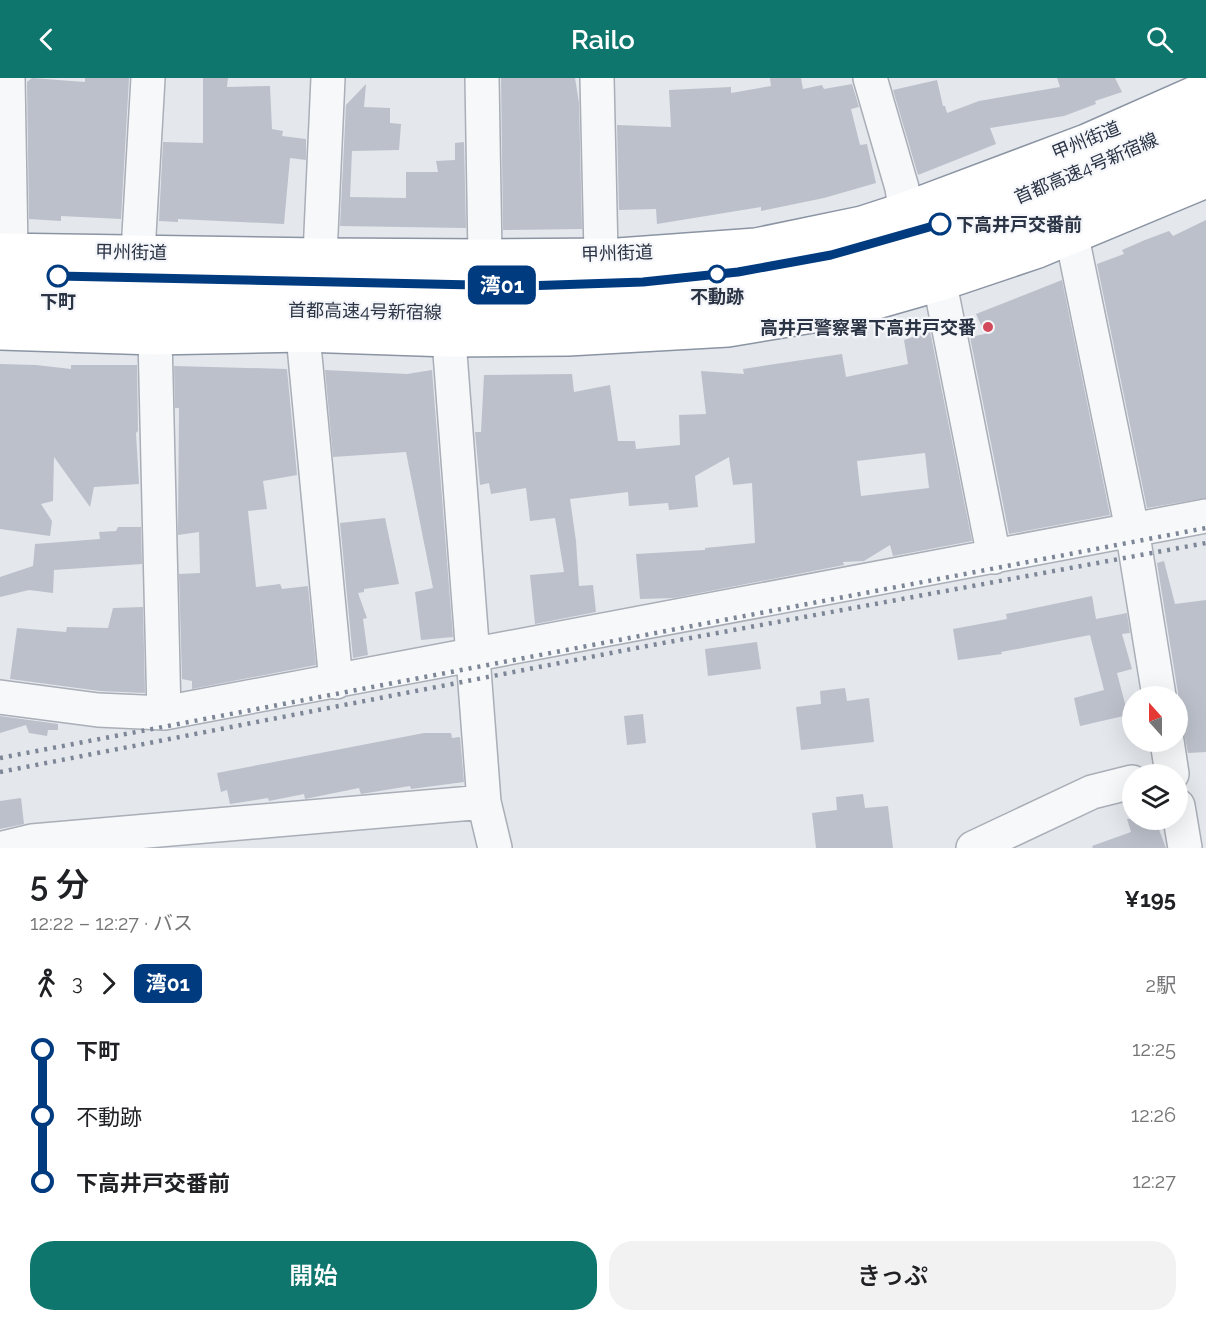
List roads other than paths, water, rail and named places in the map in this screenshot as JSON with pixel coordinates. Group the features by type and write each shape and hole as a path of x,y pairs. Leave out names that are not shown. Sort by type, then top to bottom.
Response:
{"highway":[{"name":"甲州街道","path":"4,258 138,252 485,256 601,254 756,245 862,223 905,209 1086,141 1206,88"},
{"name":"首都高速4号新宿線","path":"4,258 524,286 643,282 738,272 831,255 935,226 1018,198 1206,116"},
{"name":"首都高速4号新宿線","path":"0,304 530,315 645,310 744,300 836,284 932,258 1030,224 1117,188 1206,147"},
{"path":"0,333 155,338 303,335 449,340 568,339 728,330 849,310 940,284 1072,237 1206,180"}],"street":[{"path":"4,258 8,78"},
{"path":"138,252 148,78"},
{"path":"321,255 328,78"},
{"path":"482,78 485,256"},
{"path":"597,78 601,254"},
{"path":"870,78 902,188 905,209"},
{"path":"1072,237 1132,530 1158,686"},
{"path":"940,284 994,557"},
{"path":"303,335 336,682"},
{"path":"155,338 164,713"},
{"path":"449,340 484,802 495,848"},
{"path":"0,697 98,710 164,713 1206,516"},
{"path":"973,848 1092,792 1122,785"},
{"path":"22,846 162,839 484,802"},
{"path":"1182,830 1185,848"}],"railway":[{"path":"0,758 1206,528"},
{"path":"0,772 647,646 1206,543"}],"place":[{"name":"下高井戸交番前","path":"940,224"},
{"name":"不動跡","path":"717,274"},
{"name":"下町","path":"58,276"},
{"name":"高井戸警察署下高井戸交番","path":"988,327"}]}
